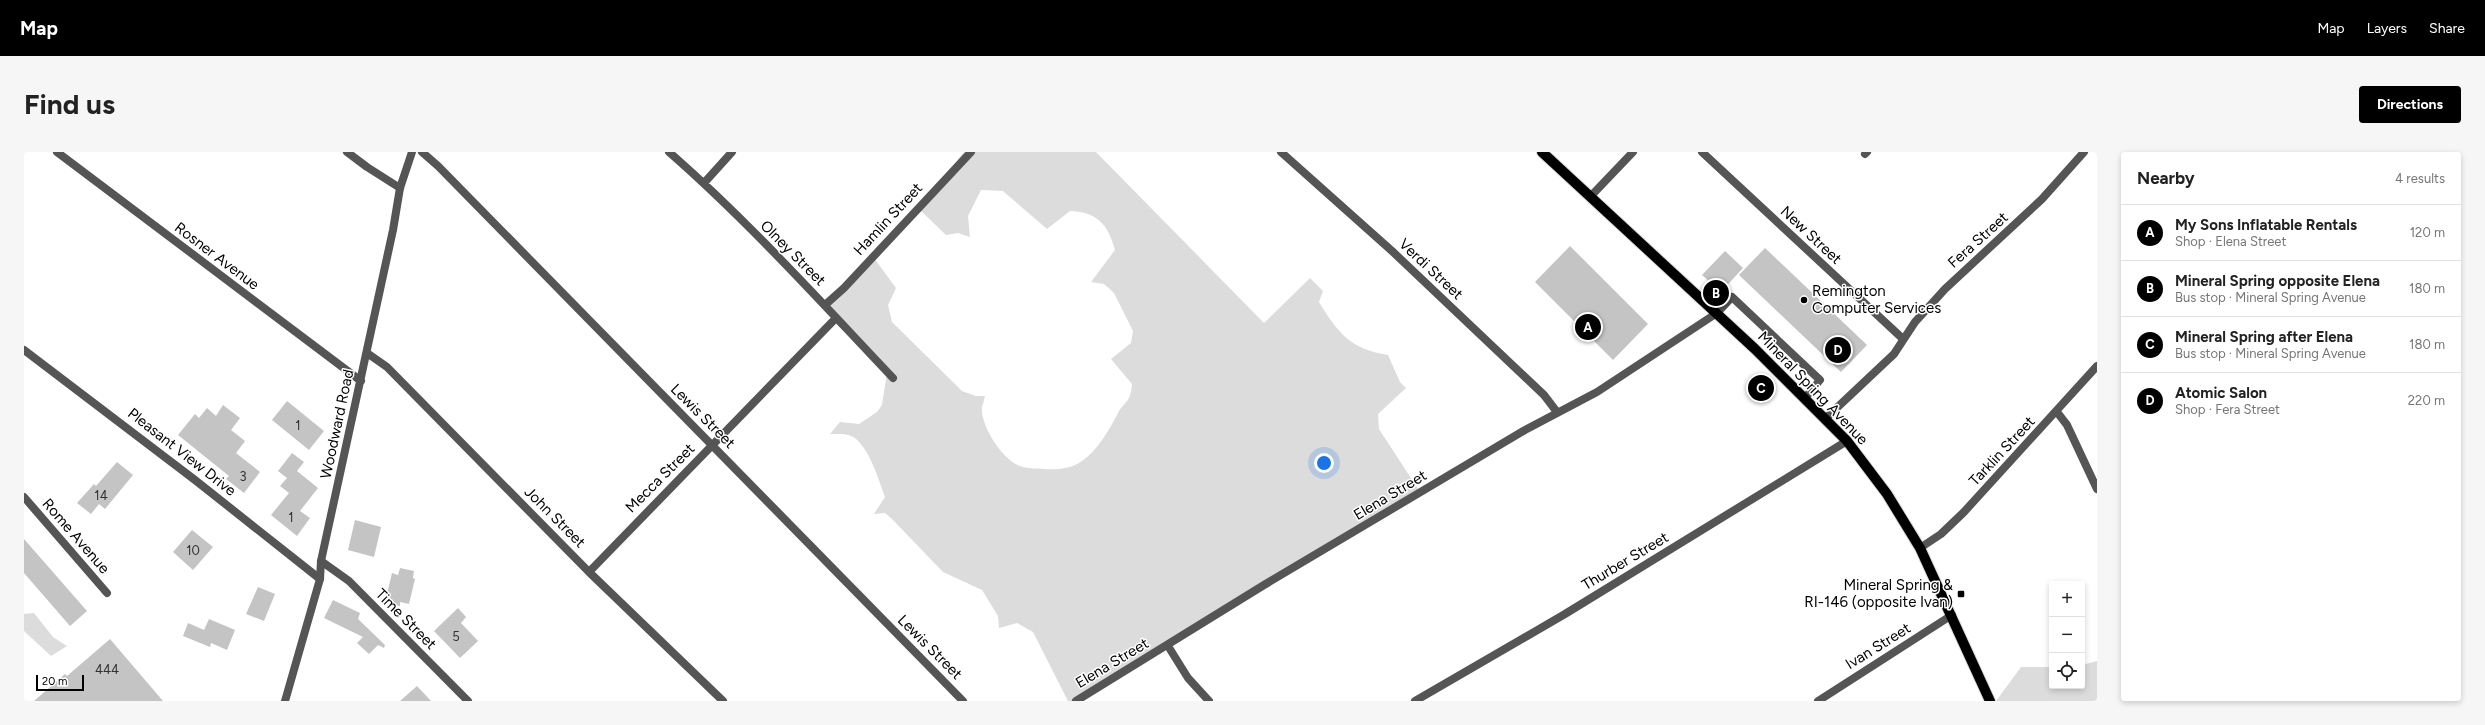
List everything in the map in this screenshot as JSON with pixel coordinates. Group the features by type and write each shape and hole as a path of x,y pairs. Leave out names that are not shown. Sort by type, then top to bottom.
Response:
{"main road":[{"name":"Mineral Spring Avenue","path":"1542,152 1717,313 1826,418 1847,441 1887,494 1920,548 1952,615 1990,701"}],"street":[{"name":"Rosner Avenue","path":"57,152 361,380"},
{"path":"347,152 400,188"},
{"name":"Woodward Road","path":"285,701 320,579 322,562 367,354 400,188 412,152"},
{"name":"Lewis Street","path":"422,152 438,166 963,701"},
{"name":"Olney Street","path":"669,152 704,183 825,304 836,318 893,378"},
{"path":"704,183 732,152"},
{"name":"Hamlin Street","path":"825,304 844,288 971,152"},
{"name":"Verdi Street","path":"1281,152 1392,251 1544,395 1557,412"},
{"path":"1590,197 1633,152"},
{"name":"New Street","path":"1702,152 1902,338"},
{"name":"Fera Street","path":"1826,418 1894,354 1902,338 1945,289 2042,198 2084,152"},
{"name":"Elena Street","path":"1076,701 1168,646 1264,585 1557,412 1597,392 1717,313 1732,297 1820,380 1805,398"},
{"name":"Mecca Street","path":"589,572 836,318"},
{"name":"Pleasant View Drive","path":"25,352 183,470 320,579"},
{"name":"John Street","path":"367,354 387,367 589,572 723,701"},
{"name":"Tarklin Street","path":"1920,548 1941,534 1964,512 2057,412 2097,366"},
{"path":"2057,412 2068,425 2097,489"},
{"name":"Thurber Street","path":"1415,701 1565,614 1847,441"},
{"name":"Rome Avenue","path":"24,497 107,593"},
{"name":"Time Street","path":"322,562 349,581 468,701"},
{"name":"Ivan Street","path":"1818,701 1952,615"},
{"path":"1168,646 1188,678 1210,701"}],"shaded area":[{"path":"964,152 1096,152 1264,323 1310,278 1323,291 1319,302 1332,323 1354,344 1364,349 1388,355 1400,382 1406,388 1378,414 1379,429 1420,492 1074,701 1068,701 1033,632 1017,623 999,628 998,616 982,590 943,572 885,513 874,514 885,497 870,458 861,444 852,436 830,434 840,422 859,424 877,412 882,405 887,373 822,307 874,258 896,288 888,305 892,322 962,391 976,396 985,396 982,407 982,415 989,433 1001,451 1008,459 1016,464 1028,468 1054,469 1078,464 1098,445 1129,398 1132,384 1111,359 1131,343 1133,331 1114,293 1104,284 1091,282 1115,250 1105,226 1094,217 1087,214 1070,211 1047,229 1003,191 981,190 968,216 970,237 958,233 946,235 918,208"},
{"path":"34,613 53,637 67,646 51,656 24,631 24,614"},
{"path":"2097,661 2097,701 1996,701 2021,667 2049,667 2049,689 2085,689 2085,664"}],"building":[{"path":"1570,246 1648,324 1613,360 1535,282"},
{"path":"1765,248 1867,345 1841,372 1739,275"},
{"path":"1725,251 1743,268 1721,292 1702,275"},
{"path":"287,401 324,431 309,450 272,420"},
{"path":"223,405 240,418 231,430 245,441 236,453 260,472 244,493 226,479 229,476 178,435 195,414 199,418 207,408 216,416"},
{"path":"292,453 304,462 297,471 318,488 300,511 310,518 297,536 271,515 289,493 280,486 287,478 278,471"},
{"path":"117,462 133,475 105,509 99,504 91,514 77,503 94,484 96,486"},
{"path":"355,520 381,527 374,557 348,550"},
{"path":"192,530 213,547 193,570 173,552"},
{"path":"24,539 87,611 70,626 24,573"},
{"path":"400,568 414,571 413,578 415,579 409,604 400,602 400,606 385,602 392,573 398,575"},
{"path":"258,587 275,594 264,621 246,614"},
{"path":"333,600 360,613 358,619 385,645 384,648 378,645 369,654 357,643 363,637 324,618"},
{"path":"458,608 466,617 461,623 478,641 460,658 434,631"},
{"path":"209,619 235,630 227,650 211,643 210,647 183,636 188,623 204,630"},
{"path":"110,639 163,701 34,701 65,674 67,676"},
{"path":"417,686 431,701 400,701"}],"place":[{"name":"Mineral Spring opposite Elena","path":"1716,293"},
{"name":"Remington Computer Services","path":"1804,300"},
{"name":"My Sons Inflatable Rentals","path":"1588,327"},
{"name":"Atomic Salon","path":"1838,350"},
{"name":"Mineral Spring after Elena","path":"1761,388"},
{"name":"Mineral Spring & RI-146 (opposite Ivan)","path":"1961,594"}]}
